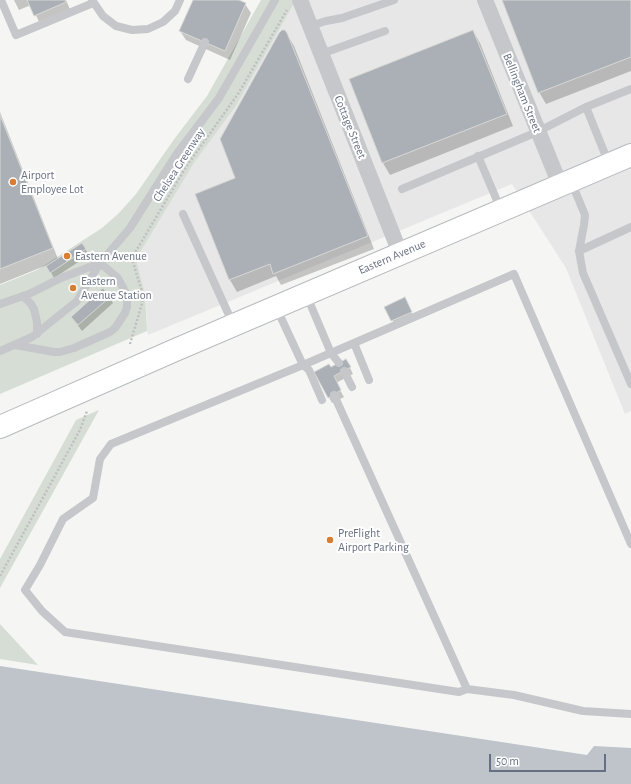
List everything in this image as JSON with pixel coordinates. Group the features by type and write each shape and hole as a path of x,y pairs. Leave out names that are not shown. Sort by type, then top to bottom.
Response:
{"main road":[{"name":"Eastern Avenue","path":"0,427 276,306 631,155"}],"street":[{"name":"Bellingham Street","path":"485,0 537,132 565,183"},
{"name":"Cottage Street","path":"294,3 310,26 400,253"}],"lane":[{"path":"2,0 16,35 93,1 103,16 116,26 132,30 148,29 163,22 175,11 180,0"},
{"path":"0,351 26,341 37,334 77,301 100,263 130,228 184,144 219,98 276,0"},
{"path":"310,26 342,18 394,0"},
{"path":"321,54 385,31"},
{"path":"188,79 205,42"},
{"path":"402,189 537,132 586,107 631,89"},
{"path":"586,107 609,164"},
{"path":"478,156 502,210"},
{"path":"565,183 585,215 579,251 581,268 587,285 631,384"},
{"path":"183,214 234,325"},
{"path":"579,251 631,227"},
{"path":"0,304 23,296 61,278 100,263"},
{"path":"14,345 60,352 74,348 110,332 125,313 127,307 127,295 118,278 100,263"},
{"path":"631,544 514,274 331,353 111,444 100,459 93,498 63,519 40,565 25,590 42,611 66,632 458,692 467,689 514,695 583,711 631,714"},
{"path":"306,294 331,353 339,363"},
{"path":"23,296 34,309 37,322 37,334"},
{"path":"276,306 302,365 310,370 322,400"},
{"path":"354,343 369,380"},
{"path":"344,371 352,387"},
{"path":"334,395 467,689"}],"path":[{"name":"Chelsea Greenway","path":"130,344 143,300 142,292 132,262 133,256 186,167 238,94 294,3"},
{"path":"0,576 80,430 87,411"}],"shaded area":[{"path":"261,0 296,0 236,106 194,163 141,251 137,263 145,294 147,331 0,394 0,285 37,270 102,228 118,214 136,194 175,138 207,96"},
{"path":"296,0 631,0 631,411 625,414 566,268 512,184 148,335 146,301 137,263 141,251 194,163 236,106"},
{"path":"99,410 0,588 0,559 76,420"},
{"path":"0,624 38,665 0,659"},
{"path":"0,666 587,755 594,746 631,748 631,784 0,784"}],"building":[{"path":"27,0 65,0 66,2 34,16"},
{"path":"193,0 239,0 246,3 225,51 179,31"},
{"path":"502,0 631,0 631,57 538,93"},
{"path":"282,30 285,30 287,33 368,236 273,274 270,264 229,280 195,194 235,178 220,139"},
{"path":"473,30 507,114 382,163 349,79"},
{"name":"Airport Employee Lot","path":"0,115 53,248 0,269"},
{"path":"82,243 86,249 50,273 46,266"},
{"path":"103,288 110,297 78,325 71,317"},
{"path":"405,297 412,312 391,321 384,307"},
{"path":"346,359 351,367 334,376 341,390 328,398 314,372 329,364 331,367"}],"place":[{"name":"Airport Employee Lot","path":"13,182"},
{"name":"Eastern Avenue","path":"67,256"},
{"name":"Eastern Avenue Station","path":"73,288"},
{"name":"PreFlight Airport Parking","path":"330,540"}]}
